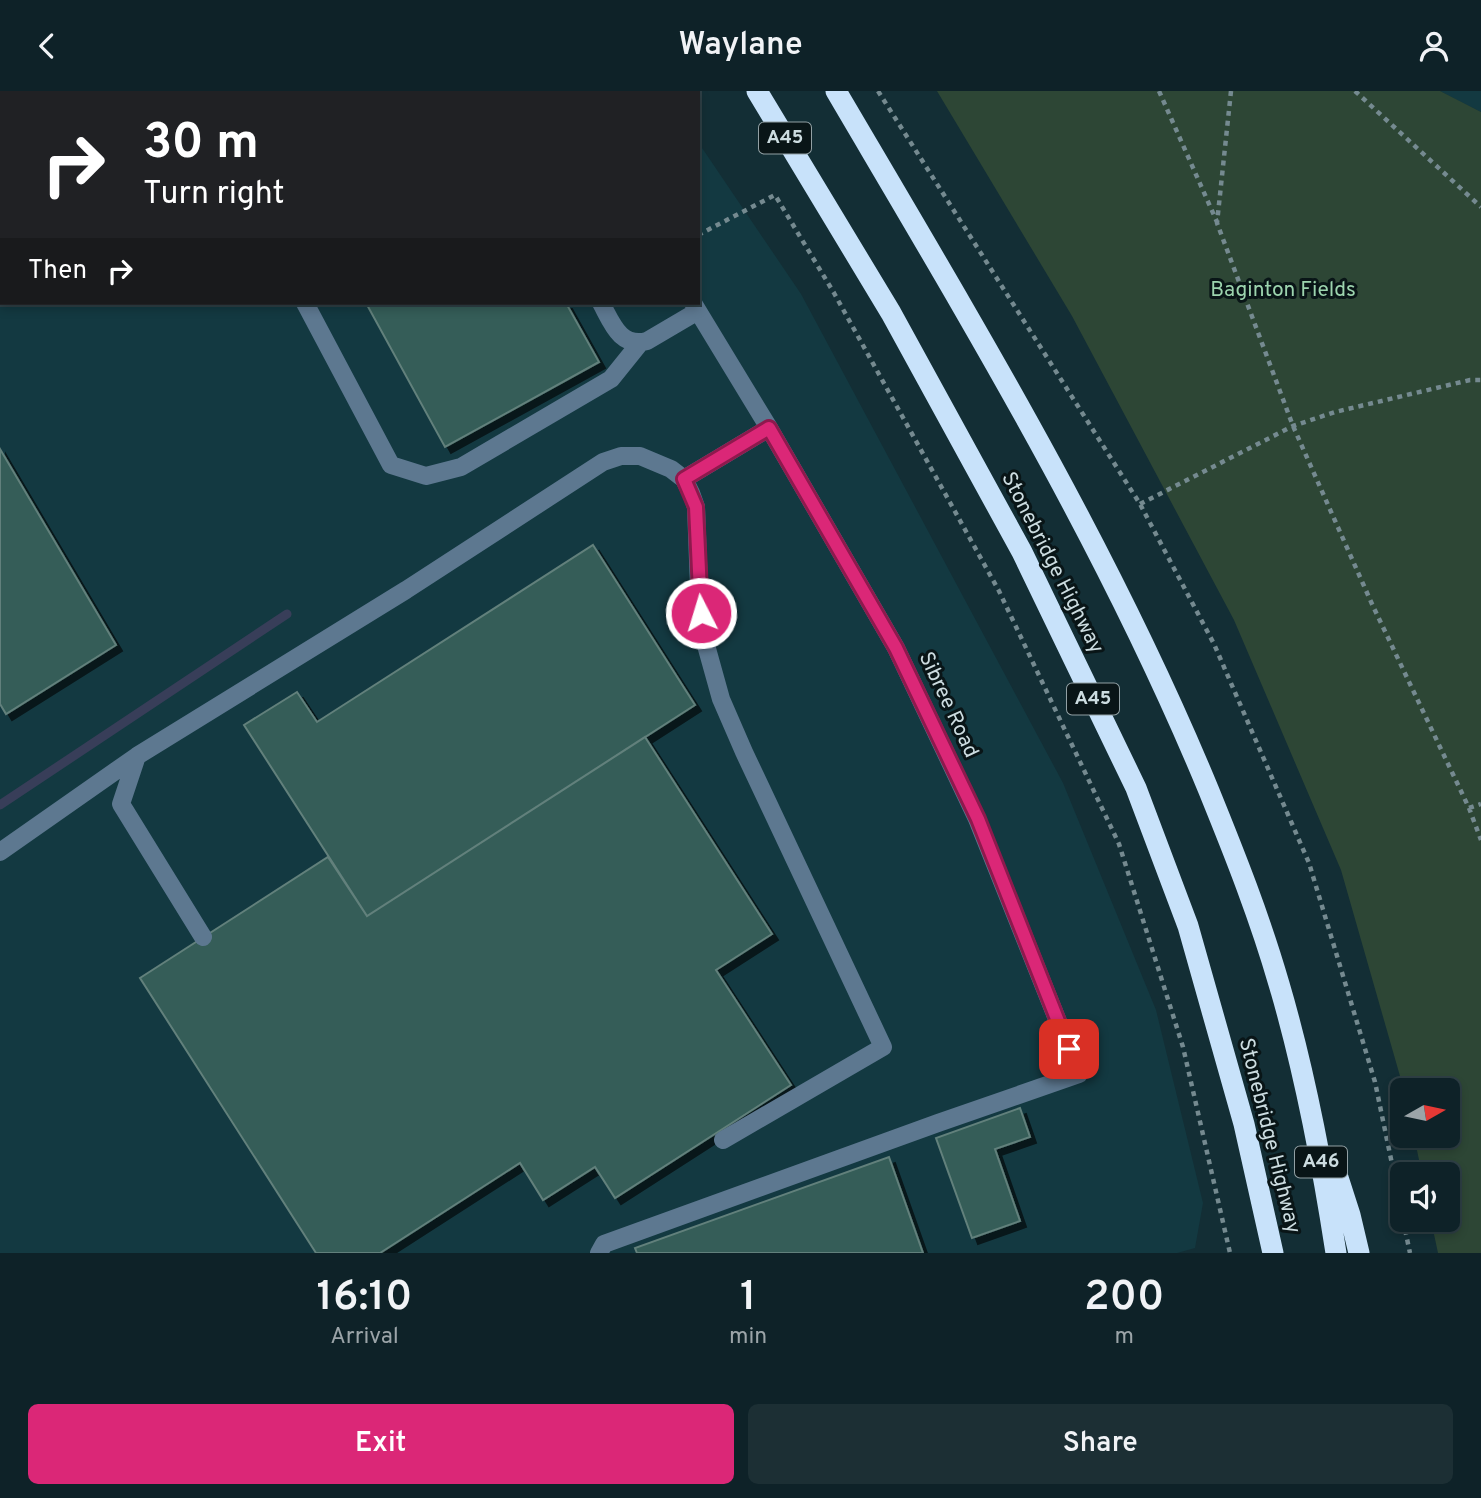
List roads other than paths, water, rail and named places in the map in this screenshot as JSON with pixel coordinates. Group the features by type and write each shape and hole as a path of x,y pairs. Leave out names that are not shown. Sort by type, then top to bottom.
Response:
{"highway":[{"name":"Stonebridge Highway","path":"757,91 891,313 1022,552 1136,788 1188,926 1244,1124 1273,1253"},
{"name":"Stonebridge Highway","path":"836,91 990,353 1099,555 1172,702 1244,877 1279,983 1302,1071 1326,1186 1336,1253"},
{"path":"1302,1071 1360,1253"}],"lane":[{"path":"306,305 391,465 426,477 461,467 611,379 640,343"},
{"path":"602,305 618,334 625,340 640,343 647,341 695,307"},
{"name":"Sibree Road","path":"599,1253 604,1244 1079,1074 978,819 902,660 769,428 695,307"},
{"path":"684,479 769,428"},
{"path":"0,852 137,756 407,590 603,463 621,456 640,456 671,468 684,479 696,507 698,587 704,639 721,699 883,1047 723,1140"},
{"path":"137,756 121,804 203,937"}],"waterway":[{"path":"0,805 287,614"}],"park label":[{"name":"Baginton Fields","path":"1283,290"}]}
